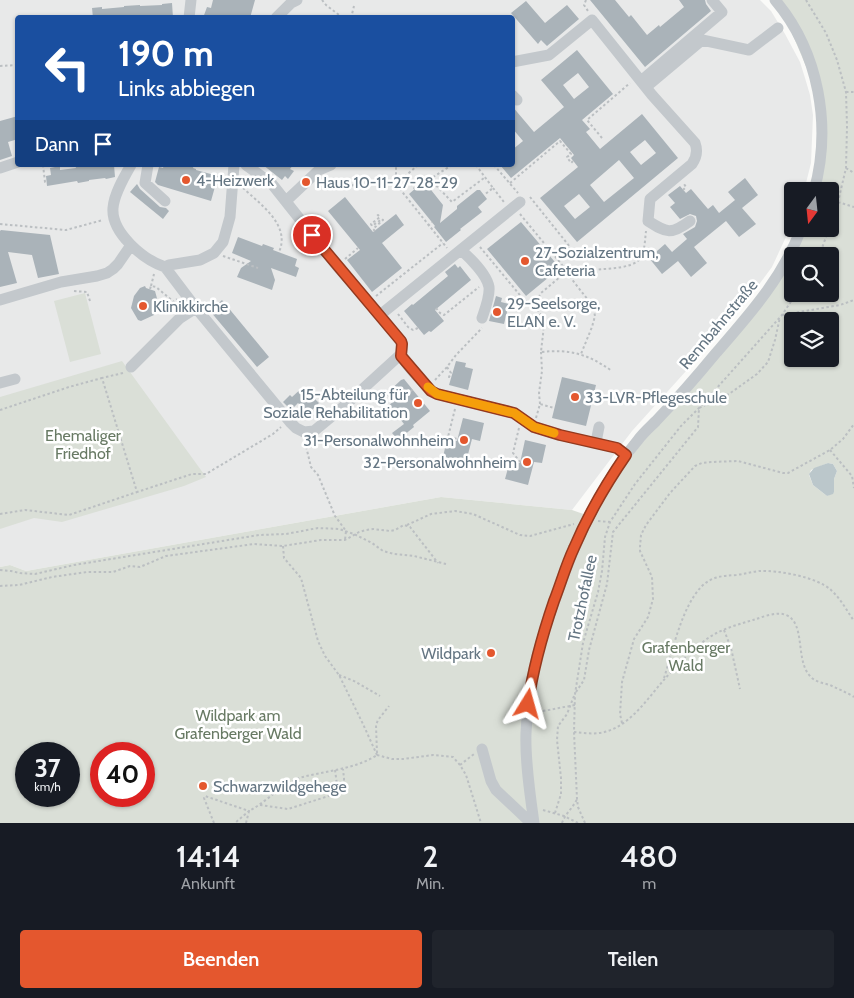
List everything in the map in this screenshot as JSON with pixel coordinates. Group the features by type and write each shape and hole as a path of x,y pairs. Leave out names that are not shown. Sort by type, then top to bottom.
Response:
{"street":[{"path":"189,15 191,0"},
{"path":"279,15 291,3 297,0"},
{"path":"642,82 722,12 712,0"},
{"path":"774,0 797,33 818,85 822,138 820,164 816,182"},
{"path":"515,61 549,55 592,20 697,148 697,154 692,164 650,199 648,221 659,228 672,231 681,228 690,221"},
{"path":"642,82 702,40 749,50 778,28"},
{"path":"0,168 15,163"},
{"path":"131,167 122,180 113,208 116,226 131,245 144,257 165,267 196,308 296,428 304,432 314,431 400,354 402,348 401,341 337,266 272,184 249,167"},
{"path":"148,167 145,183 165,201"},
{"path":"165,267 200,260 214,253 223,242 230,217 234,167"},
{"path":"286,201 319,170 326,167"},
{"path":"380,315 519,202"},
{"name":"Rennbahnstraße","path":"532,823 526,734 534,668 545,628 574,547 612,476 626,455 753,310 783,268 797,238"},
{"path":"0,300 61,282 107,273 118,264 131,245"},
{"path":"457,253 475,265 487,281 489,293 482,318"},
{"path":"131,367 179,319 196,308"},
{"path":"400,354 402,359 424,384 437,394 514,413 534,427 617,448 626,455"},
{"path":"0,383 15,379"},
{"path":"596,442 599,427"},
{"name":"Rennbahnstraße","path":"482,749 491,782 496,790 532,823"}],"path":[{"path":"322,0 339,15"},
{"path":"806,0 826,33 838,60 846,92 846,168 839,198"},
{"path":"352,15 354,6"},
{"path":"0,66 15,66"},
{"path":"602,138 588,125 586,120 642,82"},
{"path":"846,92 854,92"},
{"path":"510,183 560,141 571,154 567,157 571,162 573,161"},
{"path":"43,167 46,182"},
{"path":"396,167 396,184 443,243 457,253"},
{"path":"352,186 356,182 396,184 415,167"},
{"path":"449,167 430,179 452,202 484,178"},
{"path":"477,167 493,188 519,202 570,247 556,264"},
{"path":"496,167 510,183 529,225 592,305 594,321 581,354"},
{"path":"846,168 853,170"},
{"path":"404,176 415,189"},
{"path":"234,179 272,216 282,236 279,252"},
{"path":"484,195 493,188"},
{"path":"839,202 854,207"},
{"path":"375,231 373,229 383,220 372,226 371,224 380,217 377,216"},
{"path":"0,224 66,230 114,218"},
{"path":"570,277 587,271 623,267 638,260 642,256 648,221"},
{"path":"428,226 432,222"},
{"path":"526,228 529,225"},
{"path":"473,239 524,300 534,306 542,315 540,404 537,417 525,421 513,453 520,462"},
{"path":"369,302 443,243"},
{"path":"337,266 358,248"},
{"path":"214,253 258,268"},
{"path":"534,306 541,292 567,271"},
{"path":"393,275 396,279"},
{"path":"152,280 150,287 156,287 174,302 185,293"},
{"path":"436,308 440,314 444,314 487,281"},
{"path":"61,282 64,288 68,290 87,292 87,297 90,301"},
{"path":"555,813 561,794 557,740 558,726 567,714 575,694 584,680 589,650 607,584 613,532 698,427 699,408 729,394 757,374 768,362 776,340 781,316 840,305 854,300"},
{"name":"Trotzhofallee","path":"585,823 578,807 574,732 575,694 583,644 598,592 605,537 610,522 635,484 681,426 781,316 791,302"},
{"path":"392,305 408,327 413,330 418,328"},
{"path":"400,402 447,367 482,328 482,318"},
{"path":"541,352 558,350 581,354 594,359 612,371"},
{"path":"0,410 69,387 125,372 131,367"},
{"path":"447,367 450,378"},
{"path":"102,378 137,492"},
{"path":"458,399 448,437 458,439"},
{"path":"540,404 554,408"},
{"path":"0,514 25,510 69,515 192,474 206,474 274,434 289,420"},
{"path":"622,723 620,714 622,682 634,639 648,617 653,600 652,577 640,551 641,534 670,493 695,466 702,463 738,461 788,473 830,450 843,439 854,424"},
{"path":"304,432 311,467 318,475 335,516 346,531 345,540"},
{"path":"830,450 852,476 854,488"},
{"path":"0,586 19,585 52,577 87,572 113,572 130,566 140,567 166,556 254,544 283,546 321,540 345,540 354,534 366,530 395,530 431,514 455,511 473,514 520,536 530,536 588,519 610,522"},
{"path":"407,525 438,563"},
{"path":"0,570 35,574 74,565 259,535 286,534 318,528 346,531 372,543 383,552 414,556 446,564"},
{"path":"283,546 284,558 301,578 318,641 325,656 339,675 364,724 377,755"},
{"path":"663,680 688,605 705,583 719,576 761,571 792,574 806,578 831,590 854,621"},
{"path":"574,732 606,732 614,729 643,705 663,680 704,641 724,630 774,614 788,616 796,624 802,664 808,675 817,681 854,697"},
{"path":"724,630 731,648 740,689"},
{"path":"339,675 380,696"},
{"path":"528,712 542,712 575,705"},
{"path":"377,755 376,732 378,720 389,706"},
{"path":"460,765 482,749"},
{"path":"235,823 294,780 360,764 377,755 392,759 403,759 433,755 453,757 460,765 466,775 480,823"},
{"path":"260,805 288,809 338,792 344,786 343,769"},
{"path":"335,770 338,792"},
{"path":"214,823 204,798 205,796 249,811"},
{"path":"562,823 564,816 573,808 578,799"},
{"path":"246,823 249,811"},
{"path":"564,816 578,823"}],"shaded area":[{"path":"0,0 760,0 771,11 800,62 810,95 813,115 811,163 806,182 784,182 785,238 772,267 744,305 632,431 572,510 441,497 26,571 10,565 0,567"},
{"path":"828,463 833,464 837,471 834,479 834,492 827,496 813,485 809,474 814,468"}],"green space":[{"name":"Grafenberger Wald","path":"778,0 854,0 854,823 0,823 0,567 10,565 26,571 441,497 572,510 592,517 607,491 641,444 755,312 784,263 784,302 839,302 839,247 793,247 799,238 839,238 839,182 818,182 824,109","holes":["828,463 833,464 837,471 834,479 834,492 827,496 813,485 809,475 811,470"]},
{"path":"85,293 101,354 70,362 54,301"},
{"name":"Ehemaliger Friedhof","path":"122,361 206,477 184,486 62,522 34,518 0,529 0,397"}],"building":[{"path":"213,0 255,0 251,15 204,15 207,7 211,8"},
{"path":"590,0 615,0 629,17 631,15 647,35 684,7 679,0 705,0 711,11 645,67"},
{"path":"526,1 545,23 567,5 579,19 547,46 541,40 538,44 515,18 515,15 511,13"},
{"path":"172,3 173,15 93,15 92,8 102,7 102,9"},
{"path":"577,50 613,94 582,120 590,129 586,132 600,149 642,114 678,158 577,242 540,198 578,167 571,158 574,155 560,138 511,178 502,167 515,167 515,148 523,141 515,132 515,110 534,132 564,107 541,80","holes":["578,73 589,87 574,99 563,85","645,140 656,153 641,165 630,152","619,160 634,178 604,202 590,185","579,194 590,207 575,219 564,206"]},
{"path":"15,117 15,140 8,142 12,156 0,160 0,121"},
{"path":"60,167 60,170 114,167 115,177 47,186 46,176 51,175 50,168"},
{"name":"4-Heizwerk","path":"159,167 193,167 196,170 218,176 211,201 158,185 155,182"},
{"path":"266,167 292,167 290,169 294,171 288,179 285,176 282,180"},
{"path":"745,178 758,195 742,208 756,224 739,237 726,221 694,247 707,263 691,277 678,261 662,274 649,258 665,244 672,252 687,239 683,234 695,227 697,221 696,216 690,214 680,219 670,207 675,203 668,195 680,186 686,193 691,189 708,209 713,205 719,213 735,200 728,192"},
{"path":"424,181 443,205 440,223 477,190 480,190 487,199 478,207 482,212 446,242 409,194"},
{"path":"137,184 160,207 166,208 169,211 163,219 130,192"},
{"path":"345,197 373,232 396,214 404,225 382,243 402,268 372,292 347,260 360,250 328,211"},
{"name":"27-Sozialzentrum, Cafeteria","path":"521,222 560,268 526,296 487,249"},
{"path":"1,230 50,235 59,274 38,278 32,255 8,252 17,283 0,287"},
{"path":"238,237 262,246 263,244 274,248 273,250 297,259 295,266 299,268 296,277 271,268 275,280 272,290 237,277 241,268 251,261 232,253"},
{"path":"455,264 458,268 460,266 471,280 435,310 444,321 431,332 429,331 424,335 404,311 448,276 445,272"},
{"name":"Klinikkirche","path":"145,286 155,291 158,302 154,315 141,321 138,320 131,308 134,296 140,288"},
{"name":"29-Seelsorge, ELAN e. V.","path":"496,296 502,298 501,302 509,304 504,324 489,321"},
{"path":"222,300 269,357 257,367 210,311"},
{"path":"456,361 466,363 465,367 473,369 468,390 449,385"},
{"name":"33-LVR-Pflegeschule","path":"562,377 596,385 586,426 552,418"},
{"name":"15-Abteilung für Soziale Rehabilitation","path":"404,379 430,411 398,440 392,433 404,424 389,405 393,402 386,394"},
{"path":"303,387 319,403 309,413 298,403 291,410 283,402"},
{"name":"31-Personalwohnheim","path":"463,418 484,423 480,441 472,439 466,462 443,457 447,439 457,441"},
{"name":"32-Personalwohnheim","path":"525,440 546,445 542,463 534,462 528,485 505,479 510,461 520,463"}],"slow traffic":[{"path":"428,387 437,394 514,413 534,427 554,433"}],"place":[{"name":"4-Heizwerk","path":"186,180"},
{"name":"Haus 10-11-27-28-29","path":"306,182"},
{"name":"27-Sozialzentrum, Cafeteria","path":"525,261"},
{"name":"Klinikkirche","path":"143,306"},
{"name":"29-Seelsorge, ELAN e. V.","path":"497,312"},
{"name":"33-LVR-Pflegeschule","path":"575,397"},
{"name":"15-Abteilung für Soziale Rehabilitation","path":"418,403"},
{"name":"31-Personalwohnheim","path":"464,440"},
{"name":"32-Personalwohnheim","path":"527,462"},
{"name":"Wildpark","path":"491,653"},
{"name":"Schwarzwildgehege","path":"203,786"}],"route":[{"path":"312,235 401,341 401,356 431,391 514,413 534,427 617,448 626,455 599,499 574,547 545,628 534,668 528,704"}],"park label":[{"name":"Wildpark am Grafenberger Wald","path":"238,724"}]}
